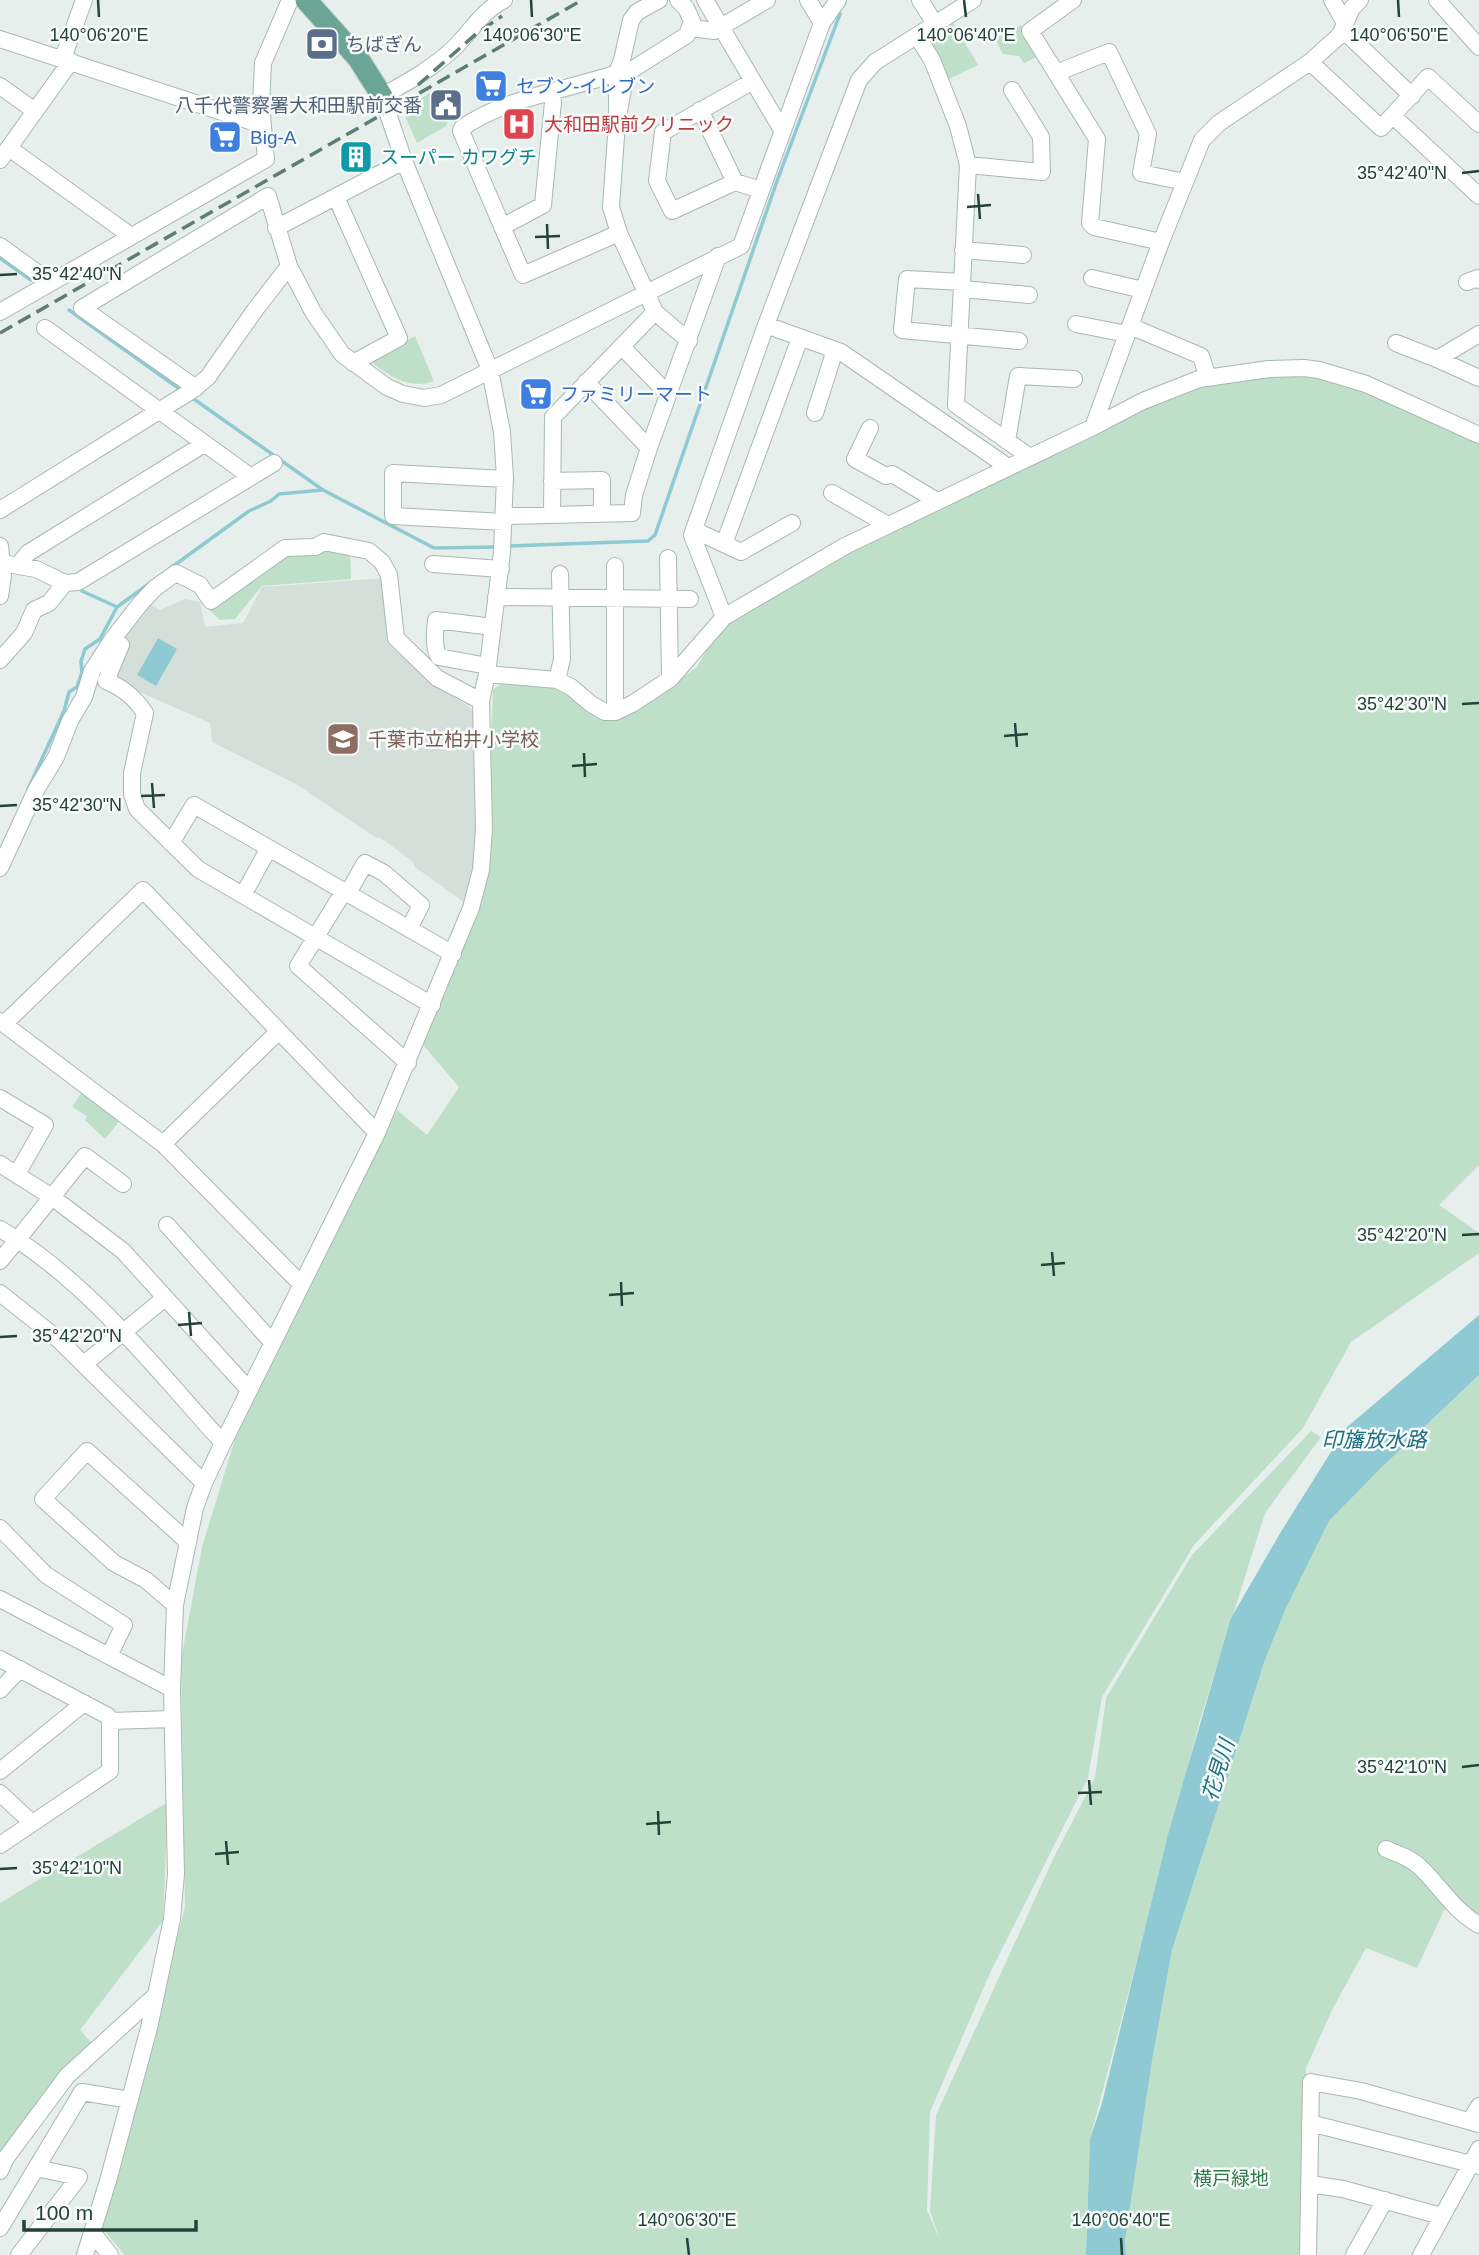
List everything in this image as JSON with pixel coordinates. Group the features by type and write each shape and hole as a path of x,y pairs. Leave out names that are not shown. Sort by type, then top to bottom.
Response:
{"main road":[{"path":"306,0 358,58 382,96"}],"street":[{"path":"84,0 67,59 4,154 131,236"},
{"path":"0,312 266,159 262,125 263,63 290,0"},
{"path":"85,2255 130,2100 172,1919 176,1874 172,1689 176,1605 188,1542 204,1483 377,1133 453,954 471,908 481,870 484,828 481,701 502,547 505,479 502,432 490,370 404,161 382,96 405,84 446,55 489,9 504,0"},
{"path":"618,122 617,74 631,20 637,12 659,0"},
{"path":"678,0 691,16 691,27 687,36 630,71 624,84 611,207 619,233 655,312 689,341"},
{"path":"705,0 782,130"},
{"path":"691,27 714,31 767,0"},
{"path":"808,0 822,23"},
{"path":"189,392 82,308 268,196 289,266 342,354 387,387 415,397 434,397 741,246 822,23 838,0"},
{"path":"920,0 935,24"},
{"path":"724,617 692,535 766,326 859,80 875,62 973,0"},
{"path":"1073,0 1054,5 1047,21 1030,31 1097,139 1090,223 1094,227 1161,242"},
{"path":"1332,0 1344,26 1412,96"},
{"path":"1093,427 1161,242 1206,135 1219,123 1310,62 1340,35 1352,8 1360,0"},
{"path":"1437,0 1479,47"},
{"path":"917,36 932,60 958,126 968,165 956,405 1030,457"},
{"path":"0,39 262,125"},
{"path":"1056,73 1109,52 1148,134 1141,173 1185,182"},
{"path":"1310,62 1381,128 1429,77 1479,124"},
{"path":"617,74 487,115 462,128 463,137 523,275 619,233"},
{"path":"753,81 663,132 657,181 672,211 735,181 761,190"},
{"path":"0,86 35,111"},
{"path":"968,165 1042,172 1041,136 1013,90"},
{"path":"502,228 543,205 552,93"},
{"path":"700,110 735,181"},
{"path":"1393,116 1478,193"},
{"path":"276,228 404,161"},
{"path":"336,197 399,338 353,363"},
{"path":"0,246 50,282"},
{"path":"964,250 1023,255"},
{"path":"505,479 393,473 393,516 504,519 632,513 634,495 649,448 719,257"},
{"path":"0,510 189,392 208,377 289,266"},
{"path":"1092,278 1143,290"},
{"path":"1019,341 902,330 907,279 1029,295"},
{"path":"552,515 553,416 655,312"},
{"path":"1076,324 1128,330 1201,356 1208,378"},
{"path":"766,326 835,350 1008,467"},
{"path":"45,328 251,477"},
{"path":"1437,359 1479,334"},
{"path":"724,544 800,338"},
{"path":"1396,343 1479,378"},
{"path":"622,347 668,394"},
{"path":"816,414 835,350"},
{"path":"493,627 436,620 436,652 439,657 487,670 557,680 605,712 615,712 670,679 724,617 845,546 1143,401 1208,378 1269,369 1319,370 1366,384 1479,435"},
{"path":"1007,441 1018,376 1074,380"},
{"path":"586,382 649,448"},
{"path":"870,428 855,458 886,476 892,474 937,501"},
{"path":"3,569 19,564 28,553 204,444"},
{"path":"19,564 58,580 78,582 274,463"},
{"path":"552,481 602,480 602,514"},
{"path":"832,493 888,525"},
{"path":"694,530 741,552 792,523"},
{"path":"0,868 39,784 56,757 70,721 84,697 92,671 112,640 155,588 176,573 200,585 211,601 285,548 315,547 324,542 369,551 382,562 389,575 396,638 437,678 481,701"},
{"path":"0,546 3,569 0,596"},
{"path":"668,558 670,679"},
{"path":"433,564 500,569"},
{"path":"615,566 615,712"},
{"path":"557,680 562,659 560,574"},
{"path":"0,660 24,633 34,610 49,603 58,580"},
{"path":"496,597 690,599"},
{"path":"112,640 121,645 106,681 121,687 137,701 145,713 132,774 132,794 137,809 198,869 432,1005"},
{"path":"171,843 194,805 453,954"},
{"path":"243,895 269,848"},
{"path":"408,1063 298,967 365,863 384,873 421,905 410,929"},
{"path":"301,1284 163,1144 2,1022 143,890 377,1133"},
{"path":"163,1144 279,1031"},
{"path":"0,1098 45,1125 17,1174"},
{"path":"0,1261 85,1156 123,1184"},
{"path":"0,1164 52,1197 123,1251 248,1390"},
{"path":"167,1225 272,1342"},
{"path":"0,1229 18,1239 93,1300 223,1443"},
{"path":"0,1293 59,1340 204,1483"},
{"path":"84,1364 165,1298"},
{"path":"176,1605 146,1580 114,1563 43,1499 87,1451 188,1542"},
{"path":"0,1528 46,1575 124,1625 109,1656"},
{"path":"0,1599 172,1689"},
{"path":"0,1659 108,1716 110,1721 110,1771 0,1845"},
{"path":"0,1690 20,1669"},
{"path":"0,1771 84,1703"},
{"path":"110,1721 172,1719"},
{"path":"0,1793 33,1823"},
{"path":"1386,1849 1419,1866 1452,1903 1479,1925"},
{"path":"0,2171 6,2158 66,2076 156,1995"},
{"path":"1308,2255 1311,2082 1362,2091 1474,2122 1479,2106"},
{"path":"0,2228 82,2092 130,2100"},
{"path":"1310,2123 1476,2160 1441,2216 1421,2255"},
{"path":"36,2168 108,2181"},
{"path":"19,2255 79,2177"},
{"path":"1310,2184 1343,2189 1441,2216"},
{"path":"1354,2255 1385,2200"},
{"path":"93,2233 110,2255"}],"shaded area":[{"name":"千葉市立柏井小学校","path":"386,578 390,646 432,684 470,707 473,713 476,846 465,903 415,867 413,862 381,838 375,837 296,784 212,742 210,723 110,679 126,639 120,635 148,603 160,610 185,599 200,602 205,627 243,623 262,587"}],"green space":[{"path":"952,21 978,65 945,81 925,42 928,36"},
{"path":"1021,25 1038,56 1024,63 1019,56 1003,54 995,39"},
{"path":"432,92 448,121 446,126 417,143 402,109"},
{"path":"415,336 434,381 416,384 399,380 368,360"},
{"path":"1297,374 1349,385 1479,443 1479,1165 1439,1205 1479,1233 1479,1253 1351,1342 1303,1428 1194,1545 1102,1697 1088,1778 990,1973 930,2112 927,2210 940,2240 930,2211 936,2115 1055,1855 1095,1778 1106,1698 1192,1555 1311,1431 1321,1437 1265,1513 1200,1720 1090,2139 1086,2255 125,2255 102,2228 185,1907 181,1660 202,1547 235,1439 397,1110 427,1135 459,1087 423,1045 482,903 491,828 493,690 505,680 544,686 574,699 597,716 657,696 697,667 715,635 729,623 848,552 1145,408 1201,386"},
{"path":"322,546 350,551 351,579 262,586 235,619 220,620 206,607 288,551"},
{"path":"84,1089 122,1118 105,1139 85,1120 87,1116 72,1107"},
{"name":"横戸緑地","path":"1479,1375 1479,1922 1447,1904 1417,1968 1366,1948 1332,2010 1306,2068 1304,2255 1126,2255 1125,2241 1152,2061 1172,1950 1265,1660 1286,1608 1329,1521"},
{"path":"168,1802 163,1921 80,2030 92,2043 0,2162 0,1903"}],"water":[{"path":"158,638 177,649 156,686 137,675"},
{"name":"印旛放水路","path":"1479,1315 1479,1375 1329,1521 1286,1608 1265,1660 1172,1950 1152,2061 1125,2241 1126,2255 1086,2255 1090,2139 1102,2103 1169,1831 1231,1618 1346,1428"}],"waterway":[{"path":"507,546 648,541 655,535 777,181 840,14"},
{"path":"0,258 31,280"},
{"path":"69,310 181,390"},
{"path":"191,397 323,490 434,548 496,547"},
{"path":"28,789 64,711 69,692 77,687 85,649 100,639 117,607 249,511 271,501 279,494 322,490"},
{"path":"82,591 117,607"}],"railway":[{"path":"0,333 582,0"},
{"path":"418,85 476,34 502,16"}],"place":[{"name":"ちばぎん","path":"322,44"},
{"name":"セブン-イレブン","path":"491,86"},
{"name":"八千代警察署大和田駅前交番","path":"446,105"},
{"name":"大和田駅前クリニック","path":"519,124"},
{"name":"Big-A","path":"225,137"},
{"name":"スーパー カワグチ","path":"356,157"},
{"name":"ファミリーマート","path":"536,394"},
{"name":"千葉市立柏井小学校","path":"343,739"}],"water label":[{"name":"花見川","path":"1218,1770"}]}
